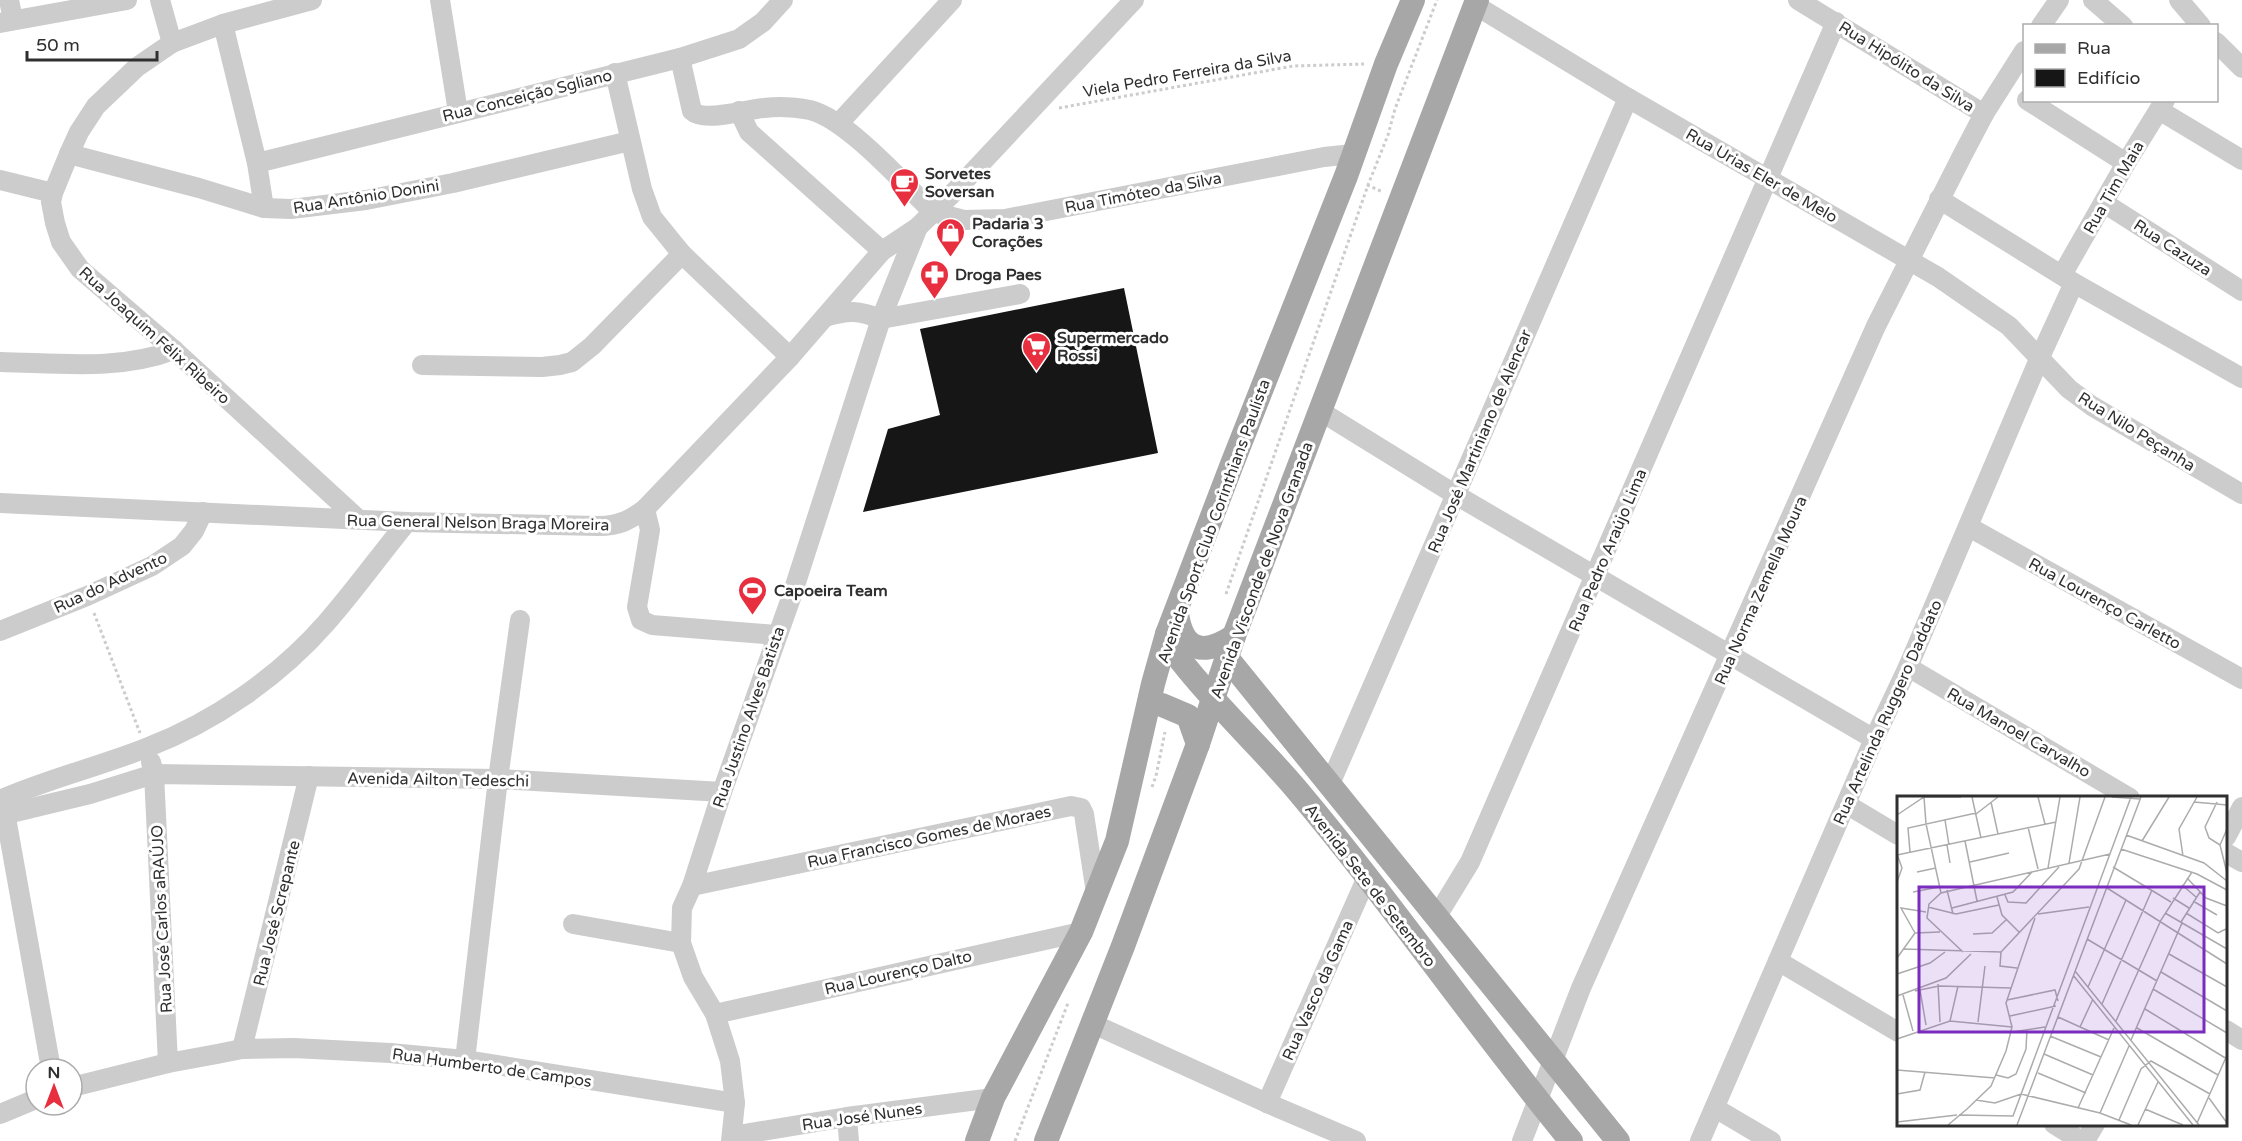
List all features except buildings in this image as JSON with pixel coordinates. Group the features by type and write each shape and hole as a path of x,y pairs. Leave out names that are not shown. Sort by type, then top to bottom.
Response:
{"main road":[{"name":"Avenida Sport Club Corinthians Paulista","path":"977,1141 993,1098 1081,932 1117,841 1157,704 1167,633 1350,165 1386,64 1413,0"},
{"name":"Avenida Visconde de Nova Granada","path":"1046,1141 1123,946 1231,648 1476,3"},
{"path":"1177,609 1180,629 1190,644 1209,648 1217,646 1231,648"},
{"name":"Avenida Sete de Setembro","path":"1167,633 1178,657 1297,790 1571,1141"},
{"name":"Avenida Sete de Setembro","path":"1231,648 1330,784 1618,1141"},
{"path":"1157,704 1188,716 1198,744"}],"street":[{"path":"9,0 7,21 127,0"},
{"path":"160,0 172,43"},
{"name":"Rua Joaquim Félix Ribeiro","path":"312,0 223,24 172,43 137,67 96,106 69,154 51,202 61,242 80,269 174,350 358,519"},
{"path":"440,0 458,112"},
{"name":"Rua Conceição Sgliano","path":"257,163 680,58 739,39 763,22 783,0"},
{"path":"839,123 952,0"},
{"path":"680,58 692,111 697,116 708,117 765,107 813,111 839,123 933,212 1134,0"},
{"name":"Rua Hipólito da Silva","path":"1798,0 1984,114"},
{"path":"2042,24 2059,0"},
{"path":"2092,0 2122,24"},
{"path":"2179,0 2199,24"},
{"name":"Rua Urias Eler de Melo","path":"1476,3 1628,98 1938,278 2008,326 2040,357"},
{"name":"Rua Pedro Araújo Lima","path":"1437,916 1470,862 1836,22"},
{"path":"223,24 257,163 264,208"},
{"path":"2218,43 2242,68"},
{"name":"Rua Norma Zemella Moura","path":"1522,1141 1581,987 1876,326 1984,114 2023,54"},
{"path":"615,73 642,189 652,217 682,254 790,357"},
{"path":"2002,85 2023,98"},
{"name":"Rua José Martiniano de Alencar","path":"1330,784 1628,98"},
{"path":"2029,102 2126,163"},
{"path":"2162,105 2242,160"},
{"name":"Rua Tim Maia","path":"2068,279 2104,203 2162,105"},
{"path":"739,111 749,132 882,251"},
{"name":"Rua Antônio Donini","path":"69,154 199,188 264,208 313,207 366,200 453,183 630,141"},
{"name":"Rua Timóteo da Silva","path":"933,212 964,220 1005,219 1324,158 1350,165"},
{"path":"0,180 53,193"},
{"path":"1939,200 2068,279 2242,378"},
{"name":"Rua Cazuza","path":"2104,203 2242,291"},
{"name":"Rua General Nelson Braga Moreira","path":"0,503 407,522 616,526 630,520 645,509 790,357 882,251 918,227 933,212"},
{"name":"Rua Justino Alves Batista","path":"731,1139 735,1103 730,1062 715,1014 693,977 681,944 682,908 692,886 722,792 794,588 880,319 918,227"},
{"path":"422,365 543,367 572,362 605,334 682,254"},
{"name":"Rua Artelinda Ruggero Daddato","path":"1700,1141 1874,739 1908,668 1969,527 2040,357 2068,279"},
{"path":"825,317 845,311 866,313 880,319 1020,294"},
{"path":"0,362 124,363 151,359 174,350"},
{"name":"Rua Nilo Peçanha","path":"2040,357 2069,389 2092,406 2242,494"},
{"path":"1320,411 1456,495 1874,739"},
{"path":"645,509 650,530 637,607 641,620 652,625 776,635"},
{"name":"Rua do Advento","path":"0,631 87,596 169,555 189,538 203,512"},
{"path":"49,1057 2,807 87,767 146,749 188,729 235,702 283,665 326,623 407,522"},
{"name":"Rua Lourenço Carletto","path":"1969,527 2242,679"},
{"path":"465,1060 498,779 520,620"},
{"name":"Rua Manoel Carvalho","path":"1908,668 2127,796"},
{"name":"Rua José Carlos aRAÚJO","path":"146,749 154,774 168,1063"},
{"name":"Avenida Ailton Tedeschi","path":"2,807 90,794 154,774 498,779 722,792"},
{"name":"Rua José Screpante","path":"242,1049 309,776"},
{"path":"1846,804 1897,834"},
{"name":"Rua Francisco Gomes de Moraes","path":"692,886 1071,806 1081,808 1084,814 1096,893"},
{"path":"2230,854 2242,807"},
{"name":"Rua Vasco da Gama","path":"1267,1103 1367,877"},
{"path":"573,924 681,944"},
{"name":"Rua Lourenço Dalto","path":"715,1014 1081,932"},
{"path":"1778,961 1897,1031"},
{"path":"1091,1023 1356,1141"},
{"path":"2227,1031 2242,1040"},
{"name":"Rua Humberto de Campos","path":"84,1084 168,1063 242,1049 346,1050 465,1060 735,1103"},
{"name":"Rua José Nunes","path":"731,1139 847,1117 993,1098"},
{"path":"0,1114 24,1105"},
{"path":"1715,1108 1771,1141"},
{"path":"847,1117 849,1141"},
{"path":"2056,1126 2083,1141 2094,1126"}],"path":[{"path":"1226,595 1368,185 1388,135 1395,108 1437,0"},
{"name":"Viela Pedro Ferreira da Silva","path":"1028,113 1283,67 1386,64"},
{"path":"1350,165 1368,185 1402,200"},
{"path":"87,596 146,749"},
{"path":"1152,787 1165,732 1157,704"},
{"path":"1015,1141 1071,997"}],"place":[{"name":"Sorvetes Soversan","path":"904,208"},
{"name":"Padaria 3 Corações","path":"951,258"},
{"name":"Droga Paes","path":"934,300"},
{"name":"Supermercado Rossi","path":"1036,372"},
{"name":"Capoeira Team","path":"753,616"}]}
